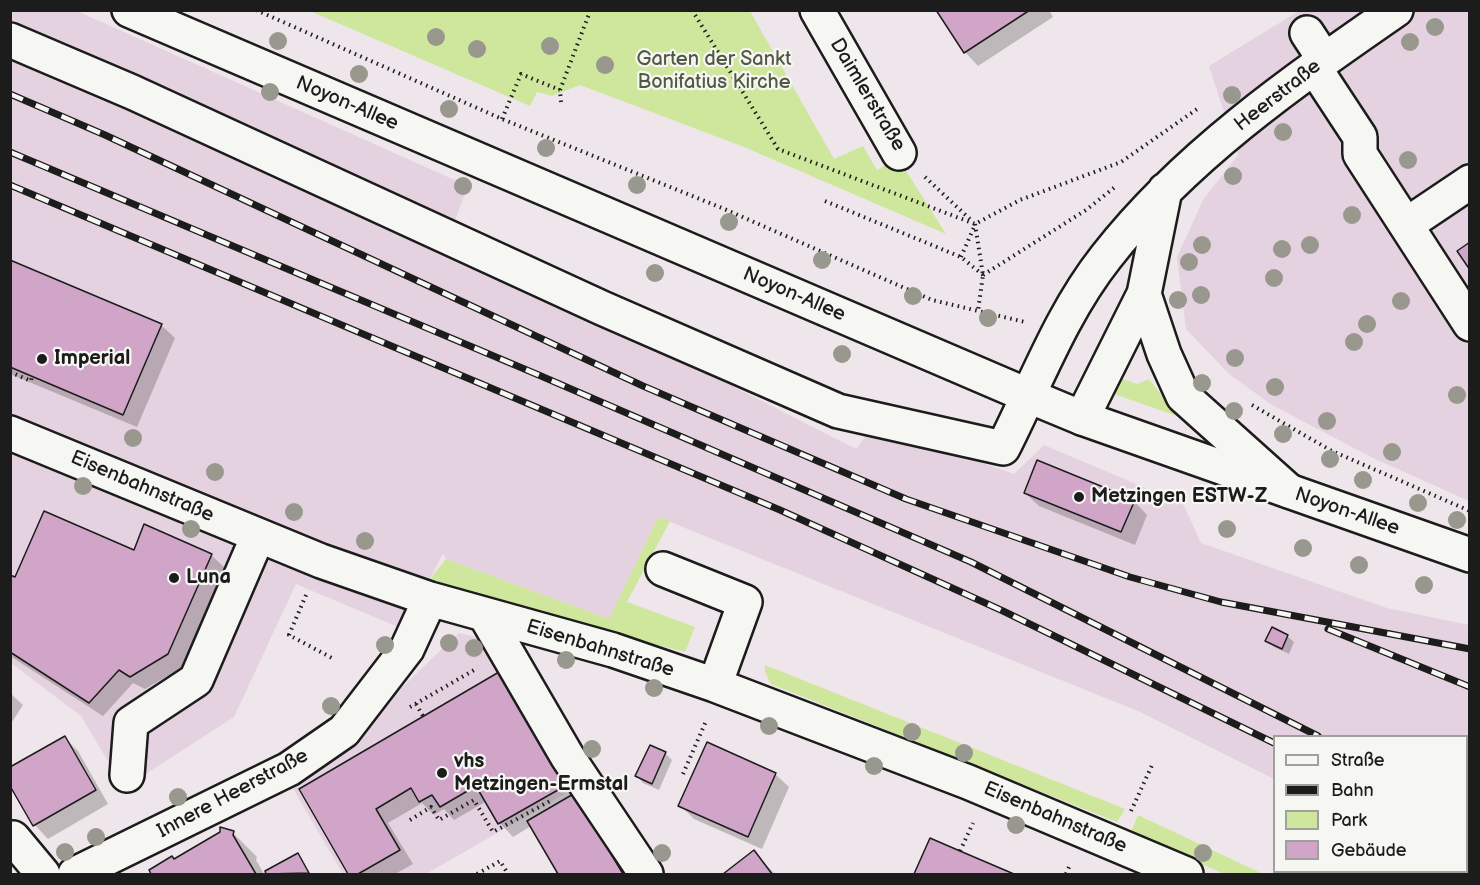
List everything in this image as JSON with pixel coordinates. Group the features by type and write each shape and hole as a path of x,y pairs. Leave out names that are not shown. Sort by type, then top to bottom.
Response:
{"street":[{"name":"Noyon-Allee","path":"129,10 1029,396 1289,492 1470,555"},
{"name":"Daimlerstraße","path":"817,10 899,153"},
{"name":"Heerstraße","path":"10,40 143,97 602,308 838,411 1003,448 1057,332 1106,257 1166,190 1315,53 1396,10"},
{"path":"1315,53 1360,137 1360,154 1470,324"},
{"path":"1406,225 1470,182"},
{"path":"1082,417 1144,294 1166,190"},
{"path":"1144,294 1164,354 1183,396 1289,492"},
{"name":"Eisenbahnstraße","path":"10,433 321,561 430,599 613,650 718,686 968,782 1185,874"},
{"path":"127,775 131,723 196,680 258,536"},
{"path":"663,569 745,602 718,686"},
{"name":"Innere Heerstraße","path":"75,874 289,769 344,731 407,649 430,599"},
{"path":"485,615 584,782 646,874"},
{"path":"13,838 43,874"}],"path":[{"path":"256,10 501,119 722,208 932,300 1014,318 1057,332"},
{"path":"692,10 778,149 975,224"},
{"path":"561,102 560,90 589,12"},
{"path":"501,119 521,74 560,90"},
{"path":"961,256 975,224 1020,200 1121,162 1209,100"},
{"name":"Daimlerstraße","path":"899,153 975,224"},
{"path":"983,275 1086,210 1119,184"},
{"path":"825,201 961,256 983,275"},
{"path":"975,224 983,275 978,311"},
{"path":"10,372 31,381 32,376"},
{"path":"1247,403 1332,451 1470,511"},
{"path":"321,561 289,635 332,658"},
{"path":"406,708 505,651"},
{"path":"683,774 718,686"},
{"path":"416,704 423,716"},
{"path":"1134,806 1153,763"},
{"path":"410,820 431,807 439,820 474,800 494,832 584,782"},
{"path":"477,874 500,861 508,874"}],"shaded area":[{"path":"10,11 77,11 468,186 447,241 856,449 874,425 1014,474 1044,445 1183,504 1201,543 1387,608 1469,625 1469,874 1466,873 1468,735 1273,735 1273,778 1140,712 658,517 609,619 446,559 443,554 403,629 296,584 234,717 124,788 81,716 11,663"},
{"path":"1299,11 1469,11 1469,501 1373,458 1272,405 1229,374 1186,329 1177,257 1203,200 1238,155 1209,66"},
{"path":"459,633 480,638 582,784 426,874 343,874 288,780 373,715"}],"green space":[{"name":"Garten der Sankt Bonifatius Kirche","path":"310,11 750,11 834,159 863,146 877,170 898,158 946,234 744,147 580,85 552,96 537,92 530,106"},
{"path":"1118,377 1137,384 1149,379 1177,416 1111,393"},
{"path":"658,517 670,521 627,602 695,627 685,652 426,584 446,559 609,619"},
{"path":"765,665 1125,809 1117,822 771,684 765,672"},
{"path":"1138,815 1263,874 1225,874 1130,834"},
{"path":"1466,873 1469,874 1290,874"}],"building":[{"path":"936,10 1030,10 964,53"},
{"path":"1470,242 1470,270 1457,251"},
{"path":"10,260 162,324 123,415 10,367"},
{"name":"Metzingen ESTW-Z","path":"1037,460 1135,500 1121,532 1024,493"},
{"path":"44,511 134,550 144,524 212,554 168,654 130,677 119,670 89,703 10,652 10,575 15,577"},
{"path":"1272,627 1288,635 1282,649 1265,641"},
{"name":"vhs Metzingen-Ermstal","path":"499,672 565,786 498,824 476,786 440,807 432,795 419,802 411,788 376,809 400,850 358,874 348,874 299,789"},
{"path":"65,736 96,790 33,826 10,786 10,767"},
{"path":"707,742 776,773 748,837 678,806"},
{"path":"650,745 666,752 652,784 635,776"},
{"path":"575,793 623,874 558,874 527,821"},
{"path":"220,827 234,831 233,835 256,874 151,874 149,870 172,856 174,859 220,832"},
{"path":"930,838 960,851 1014,874 914,874"},
{"path":"754,850 772,874 723,874"},
{"path":"298,853 309,873 266,874 265,871"}],"railway":[{"path":"10,94 105,135 643,386 906,499 1130,577 1221,602 1470,649"},
{"path":"10,152 541,376 971,562 1316,735"},
{"path":"10,185 780,510 1003,611 1273,743"},
{"path":"1328,629 1470,687"}],"place":[{"name":"Imperial","path":"42,359"},
{"name":"Metzingen ESTW-Z","path":"1079,497"},
{"name":"Luna","path":"174,578"},
{"name":"vhs Metzingen-Ermstal","path":"442,773"}]}
